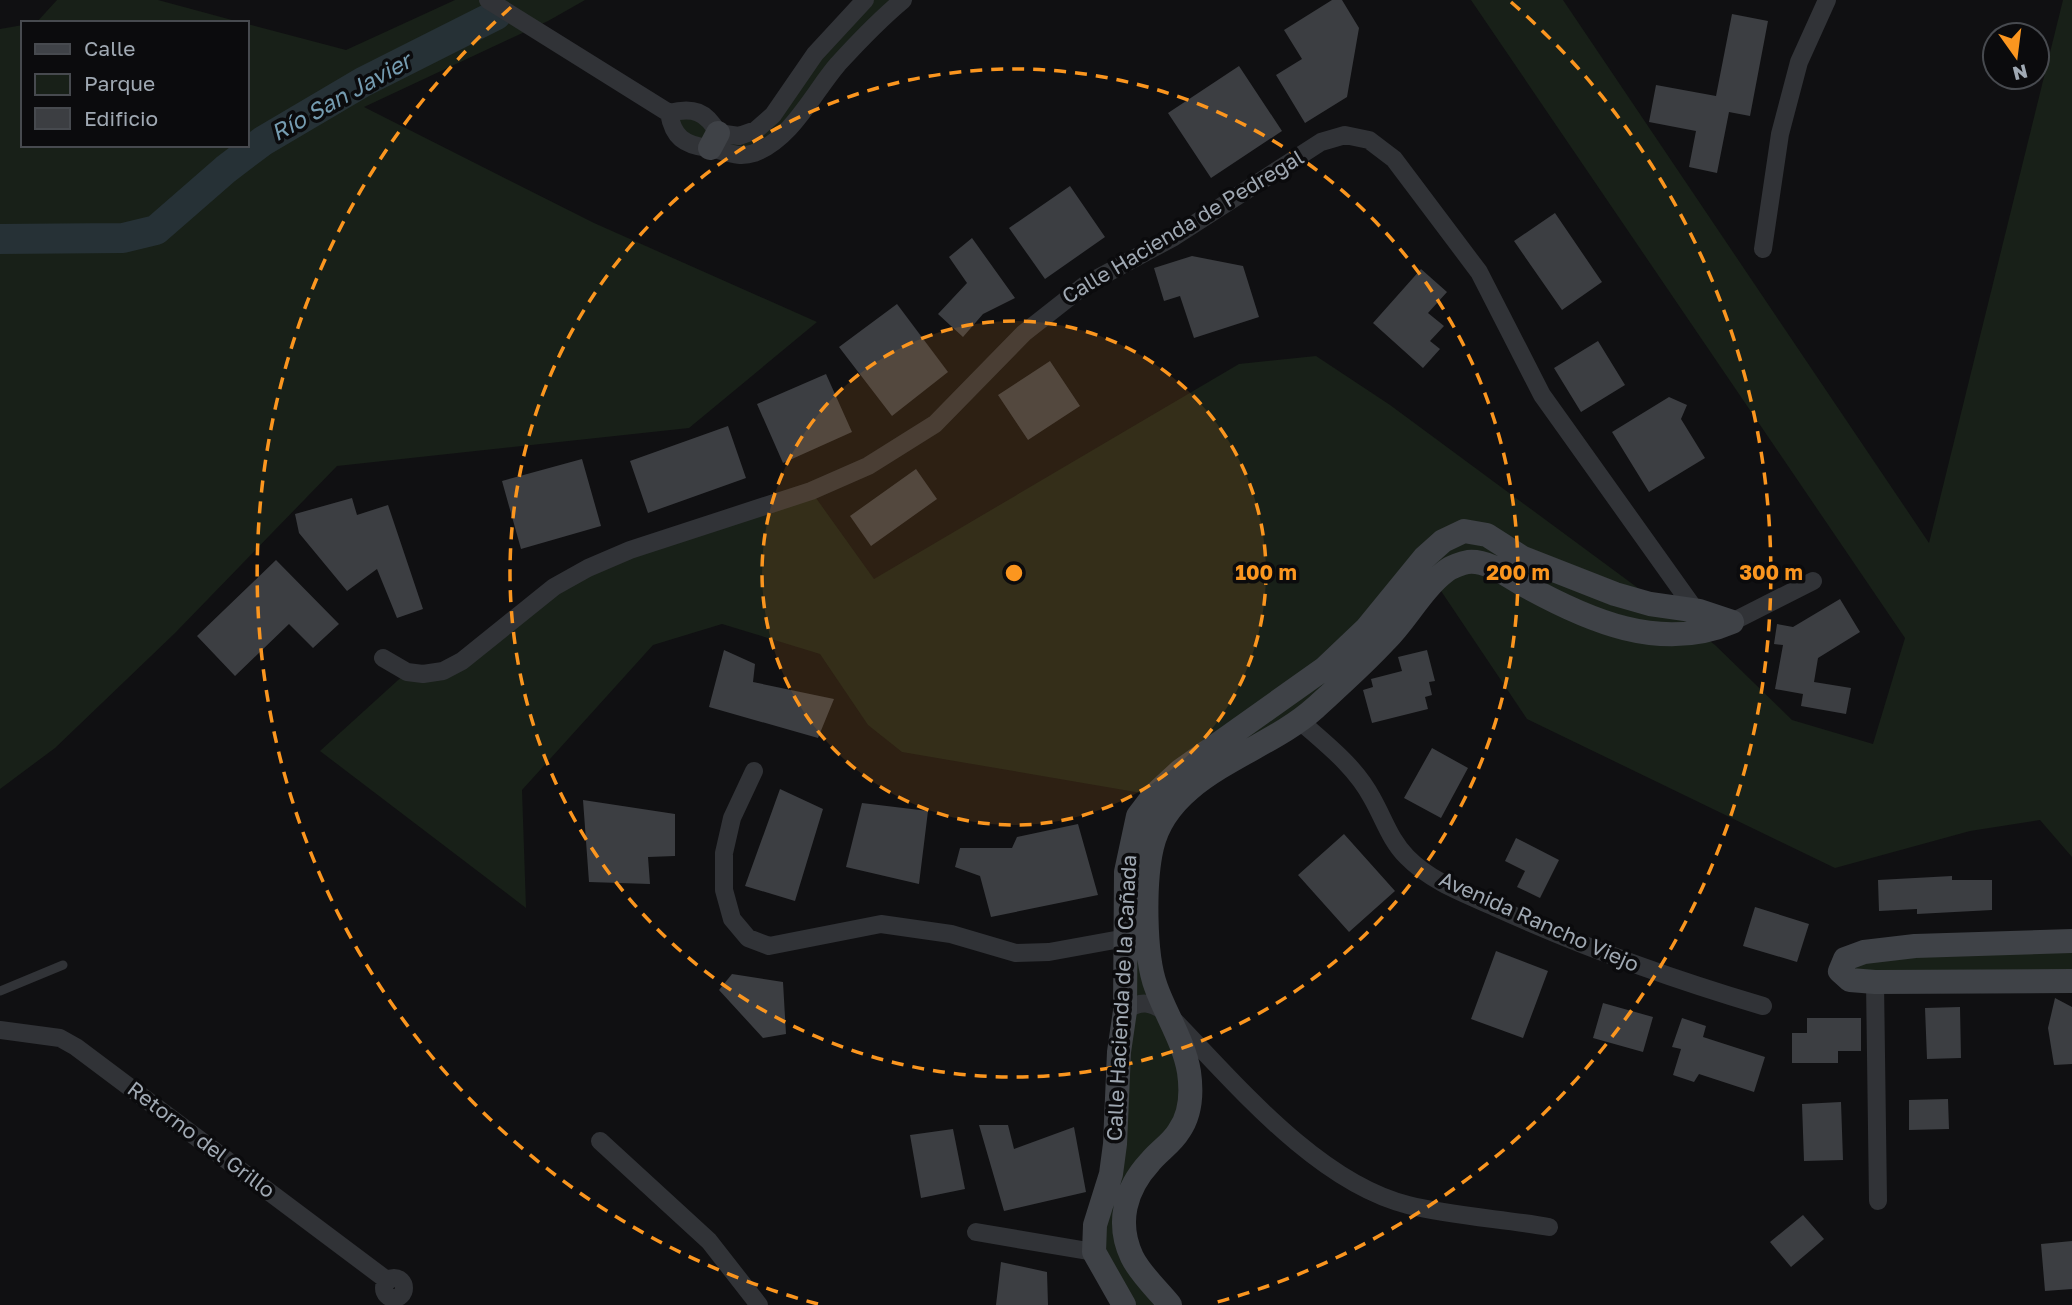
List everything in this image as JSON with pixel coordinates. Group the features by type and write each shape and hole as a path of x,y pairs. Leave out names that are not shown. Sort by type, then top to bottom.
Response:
{"street":[{"path":"488,0 669,114 686,109 701,111 711,120 714,141 733,156 753,153 770,144 794,123 836,67 874,25 902,0"},
{"path":"669,114 671,130 683,142 695,148 756,130 773,115 815,54 865,0"},
{"path":"1763,249 1780,134 1799,62 1827,0"},
{"name":"Calle Hacienda de Pedregal","path":"383,658 407,672 423,674 443,671 462,661 554,587 588,568 630,550 811,491 867,466 935,424 1024,333 1085,285 1174,237 1321,142 1345,135 1369,140 1394,159 1459,243 1479,272 1542,395 1703,622"},
{"name":"Calle Hacienda de la Cañada","path":"1170,1305 1132,1256 1125,1231 1124,1205 1134,1181 1178,1133 1189,1113 1189,1073 1148,959 1137,936 1126,872 1138,816 1154,795 1180,771 1325,668 1366,629 1424,558 1443,541 1464,531 1487,535 1523,558 1563,576 1703,622"},
{"name":"Calle Hacienda de la Cañada","path":"1094,1252 1095,1225 1111,1174 1119,1052 1152,848 1159,824 1170,808 1228,764 1300,721 1387,640 1448,568 1469,562 1488,565 1560,605 1619,628 1655,635 1703,622 1732,622 1813,581"},
{"name":"Avenida Rancho Viejo","path":"1279,701 1297,703 1300,721 1351,767 1372,798 1390,836 1408,859 1446,885 1561,937 1666,977 1763,1006"},
{"path":"754,771 732,818 724,853 727,899 732,919 748,938 769,946 881,924 951,934 1016,953 1049,952 1137,936"},
{"path":"2072,941 1915,946 1864,952 1845,958 1840,971 1850,980 1875,982 2072,981"},
{"path":"1875,982 1878,1201"},
{"path":"1125,1011 1137,1003 1151,1003 1166,1012"},
{"name":"Calle Hacienda de la Cañada","path":"1166,1012 1245,1093 1322,1163 1362,1188 1406,1205 1549,1227"},
{"name":"Retorno del Grillo","path":"0,1030 60,1038 76,1046 387,1281 401,1281 406,1300"},
{"path":"600,1142 709,1241 759,1305"},
{"path":"976,1232 1094,1252 1124,1305"}],"lane":[{"path":"0,991 63,965"}],"green space":[{"path":"57,0 158,0 236,21 38,21"},
{"path":"455,0 585,0 548,21 364,107 594,223 817,322 689,428 337,466 175,633 55,748 0,789 0,29 21,25 21,147 248,147 248,24 346,50"},
{"path":"865,0 903,0 753,153 672,130 686,109 719,133 756,130"},
{"path":"1471,0 1563,0 1929,543 2041,91 2051,91 2051,49 2063,0 2072,0 2072,857 2040,820 1970,831 1835,868 1527,719 1435,582 1387,640 1170,808 1149,911 1190,1092 1149,1162 1125,1231 1170,1305 1124,1305 1094,1252 1153,795 902,752 868,725 820,654 722,624 653,645 522,790 526,908 320,751 407,672 443,671 554,587 811,491 874,579 1239,364 1316,356 1390,405 1665,608 1720,626 1695,630 1715,645 1792,720 1873,744 1905,638"},
{"path":"2072,941 2072,981 1850,980 1845,959"}],"building":[{"path":"1332,0 1342,0 1359,28 1347,97 1305,123 1276,75 1302,59 1284,30"},
{"path":"1732,14 1768,21 1750,116 1729,112 1717,173 1689,167 1696,131 1649,122 1656,85 1716,96"},
{"path":"1239,66 1282,131 1211,178 1168,113"},
{"path":"1070,186 1105,237 1045,279 1009,228"},
{"path":"1555,213 1602,282 1562,310 1514,241"},
{"path":"972,238 1015,298 983,314 963,337 938,314 967,283 949,257"},
{"path":"1192,256 1243,266 1259,317 1194,338 1180,296 1164,301 1154,268"},
{"path":"1421,269 1447,292 1428,313 1444,326 1430,341 1440,349 1423,368 1373,323"},
{"path":"897,304 948,372 892,416 839,347"},
{"path":"1598,341 1625,385 1581,412 1554,368"},
{"path":"1050,361 1080,406 1028,440 998,395"},
{"path":"826,374 852,432 783,463 757,404"},
{"path":"1669,397 1687,405 1681,419 1705,458 1649,492 1612,432"},
{"path":"728,426 746,478 648,513 630,461"},
{"path":"582,459 601,526 521,549 502,481"},
{"path":"916,469 937,499 871,546 850,516"},
{"path":"352,498 357,515 388,505 423,609 397,618 377,569 347,591 299,533 295,514"},
{"path":"276,560 339,624 313,648 289,624 235,676 197,636"},
{"path":"1840,599 1860,632 1818,658 1814,682 1851,688 1846,714 1801,706 1803,694 1775,689 1783,645 1774,644 1777,624 1793,627"},
{"path":"724,650 755,664 753,682 834,699 818,738 709,707"},
{"path":"1427,650 1435,681 1429,682 1432,695 1425,697 1428,709 1372,723 1363,690 1373,687 1371,679 1402,671 1398,657"},
{"path":"1432,748 1468,768 1441,818 1404,798"},
{"path":"780,789 823,809 795,901 745,886"},
{"path":"583,800 675,814 675,856 648,857 650,884 589,882"},
{"path":"862,803 928,811 919,884 846,867"},
{"path":"1078,824 1098,895 991,917 980,876 955,867 960,848 1012,848 1017,837"},
{"path":"1344,834 1395,891 1349,932 1298,875"},
{"path":"1516,838 1559,860 1540,898 1517,887 1525,871 1505,861"},
{"path":"1952,876 1952,880 1992,880 1992,910 1917,914 1917,909 1879,911 1878,880"},
{"path":"1755,907 1809,924 1797,962 1743,946"},
{"path":"1496,951 1548,971 1523,1038 1471,1019"},
{"path":"732,974 783,982 786,1034 763,1038 719,990"},
{"path":"2055,998 2072,1007 2072,1064 2054,1065 2048,1028"},
{"path":"1603,1003 1653,1017 1643,1052 1593,1038"},
{"path":"1960,1007 1961,1058 1927,1059 1925,1008"},
{"path":"1682,1018 1706,1026 1703,1037 1765,1057 1754,1092 1699,1074 1694,1082 1673,1075 1681,1049 1672,1047"},
{"path":"1807,1018 1861,1018 1861,1051 1838,1051 1838,1063 1792,1063 1792,1033 1807,1033"},
{"path":"1948,1099 1949,1129 1909,1130 1909,1100"},
{"path":"1841,1102 1843,1160 1804,1161 1802,1104"},
{"path":"979,1125 1008,1125 1014,1149 1074,1127 1086,1192 1004,1211"},
{"path":"953,1129 965,1189 921,1198 910,1135"},
{"path":"1803,1215 1824,1239 1791,1267 1770,1242"},
{"path":"2072,1241 2072,1289 2045,1291 2041,1244"},
{"path":"1001,1262 1047,1272 1048,1305 996,1305"}],"waterway":[{"name":"Río San Javier","path":"0,239 123,238 156,230 226,169 263,141 363,82 496,15"}]}
